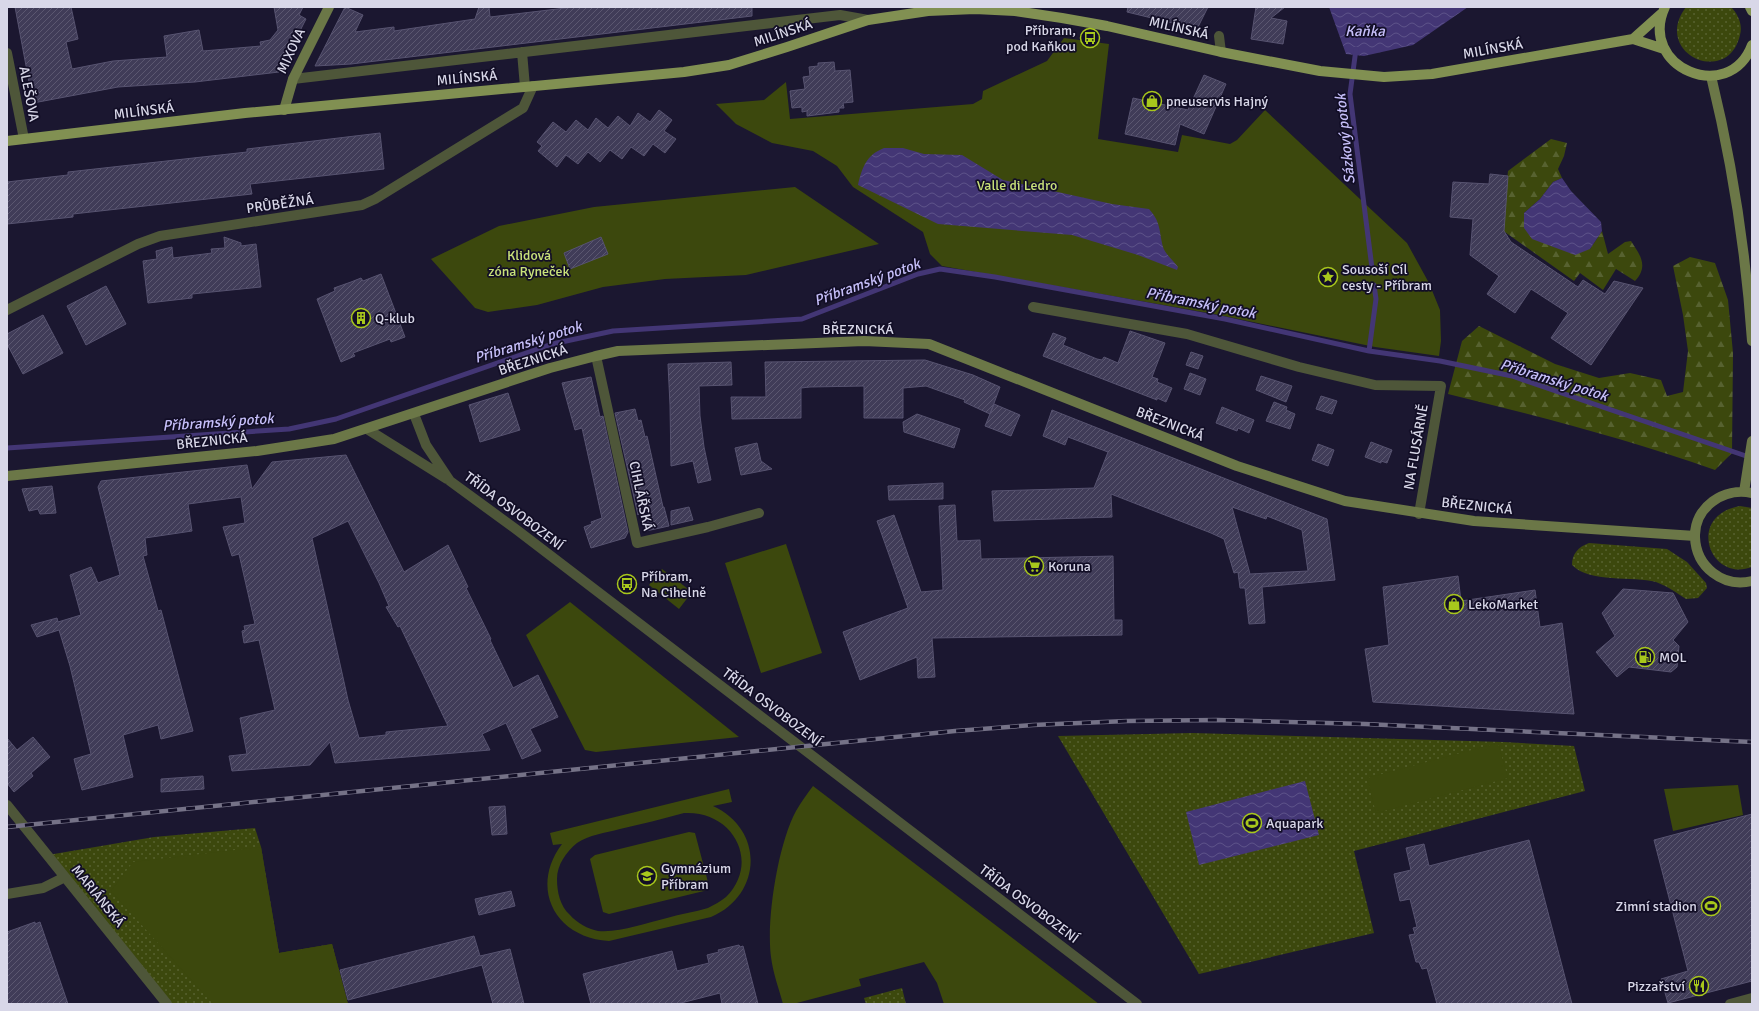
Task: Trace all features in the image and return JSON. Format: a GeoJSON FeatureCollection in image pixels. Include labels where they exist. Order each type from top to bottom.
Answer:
{"type":"FeatureCollection","features":[{"type":"Feature","properties":{"kind":"main road"},"geometry":{"type":"LineString","coordinates":[[1750,7],[1752,11]]}},
{"type":"Feature","properties":{"kind":"main road","name":"MILÍNSKÁ"},"geometry":{"type":"LineString","coordinates":[[7,141],[284,110],[684,72],[729,65],[868,20],[928,11],[975,9],[1015,11],[1107,26],[1221,52],[1320,71],[1361,76],[1384,77],[1432,74],[1632,39],[1664,49]]}},
{"type":"Feature","properties":{"kind":"main road","name":"MILÍNSKÁ"},"geometry":{"type":"LineString","coordinates":[[1632,39],[1663,10]]}},
{"type":"Feature","properties":{"kind":"main road","name":"MILÍNSKÁ"},"geometry":{"type":"LineString","coordinates":[[1663,10],[1659,26],[1660,38],[1664,49],[1672,61],[1684,70],[1697,75],[1712,76],[1727,72],[1740,64],[1749,52],[1752,45]]}},
{"type":"Feature","properties":{"kind":"street","name":"MIXOVA"},"geometry":{"type":"LineString","coordinates":[[284,110],[293,79],[329,7]]}},
{"type":"Feature","properties":{"kind":"street"},"geometry":{"type":"LineString","coordinates":[[293,79],[840,15],[868,20]]}},
{"type":"Feature","properties":{"kind":"street"},"geometry":{"type":"LineString","coordinates":[[1219,36],[1221,52]]}},
{"type":"Feature","properties":{"kind":"street"},"geometry":{"type":"LineString","coordinates":[[522,52],[529,86]]}},
{"type":"Feature","properties":{"kind":"street","name":"ALEŠOVA"},"geometry":{"type":"LineString","coordinates":[[7,53],[24,139]]}},
{"type":"Feature","properties":{"kind":"street"},"geometry":{"type":"LineString","coordinates":[[1712,76],[1730,169],[1750,308],[1752,341]]}},
{"type":"Feature","properties":{"kind":"street","name":"PRŮBĚŽNÁ"},"geometry":{"type":"LineString","coordinates":[[7,310],[138,244],[160,236],[362,206],[523,108],[529,86]]}},
{"type":"Feature","properties":{"kind":"street","name":"NA FLUSÁRNĚ"},"geometry":{"type":"LineString","coordinates":[[1032,307],[1187,334],[1299,367],[1375,385],[1441,386],[1419,514]]}},
{"type":"Feature","properties":{"kind":"street","name":"BŘEZNICKÁ"},"geometry":{"type":"LineString","coordinates":[[7,476],[257,451],[334,439],[414,414],[550,368],[618,352],[864,341],[929,344],[1237,466],[1339,499],[1419,514],[1474,521],[1695,536]]}},
{"type":"Feature","properties":{"kind":"street","name":"CIHLÁŘSKÁ"},"geometry":{"type":"LineString","coordinates":[[596,356],[637,543],[708,528],[759,513]]}},
{"type":"Feature","properties":{"kind":"street","name":"TŘÍDA OSVOBOZENÍ"},"geometry":{"type":"LineString","coordinates":[[414,414],[426,445],[450,481],[517,530],[1137,1004]]}},
{"type":"Feature","properties":{"kind":"street"},"geometry":{"type":"LineString","coordinates":[[368,429],[450,481]]}},
{"type":"Feature","properties":{"kind":"street"},"geometry":{"type":"LineString","coordinates":[[1752,441],[1748,468],[1748,492],[1732,492],[1720,496],[1710,503],[1702,512],[1697,524],[1695,536],[1696,549],[1701,561],[1710,571],[1720,578],[1735,583],[1752,581]]}},
{"type":"Feature","properties":{"kind":"street","name":"MARIÁNSKÁ"},"geometry":{"type":"LineString","coordinates":[[7,805],[168,1004]]}},
{"type":"Feature","properties":{"kind":"street"},"geometry":{"type":"LineString","coordinates":[[7,894],[43,888],[65,877]]}},
{"type":"Feature","properties":{"kind":"street"},"geometry":{"type":"LineString","coordinates":[[1730,1004],[1752,998]]}},
{"type":"Feature","properties":{"kind":"green space"},"geometry":{"type":"Polygon","coordinates":[[[1686,7],[1731,7],[1738,16],[1741,27],[1740,35],[1733,51],[1722,59],[1708,62],[1695,58],[1685,50],[1678,38],[1678,24],[1686,7]]]}},
{"type":"Feature","properties":{"kind":"green space","name":"Valle di Ledro"},"geometry":{"type":"Polygon","coordinates":[[[1064,38],[1109,44],[1098,139],[1178,152],[1182,135],[1230,144],[1237,140],[1265,110],[1407,243],[1429,283],[1440,310],[1441,341],[1439,356],[1375,347],[1214,314],[942,266],[930,254],[923,232],[853,187],[837,166],[813,151],[772,143],[736,124],[716,104],[764,100],[786,82],[790,119],[973,104],[982,99],[983,91],[1047,61],[1064,38]]]}},
{"type":"Feature","properties":{"kind":"green space"},"geometry":{"type":"Polygon","coordinates":[[[1551,139],[1567,143],[1564,156],[1558,169],[1562,178],[1553,182],[1540,199],[1524,213],[1590,249],[1602,231],[1608,254],[1625,242],[1631,241],[1642,261],[1642,270],[1635,281],[1616,269],[1603,290],[1580,273],[1574,281],[1502,230],[1508,171],[1551,139]]]}},
{"type":"Feature","properties":{"kind":"green space","name":"Klidová zóna Ryneček"},"geometry":{"type":"Polygon","coordinates":[[[795,187],[879,244],[746,275],[665,279],[603,287],[537,305],[488,312],[475,308],[431,259],[499,226],[594,207],[795,187]]]}},
{"type":"Feature","properties":{"kind":"green space"},"geometry":{"type":"Polygon","coordinates":[[[1690,257],[1715,263],[1728,300],[1733,353],[1732,453],[1715,470],[1649,448],[1448,394],[1462,341],[1479,326],[1555,364],[1599,378],[1630,373],[1661,380],[1667,396],[1683,392],[1688,351],[1683,315],[1673,266],[1690,257]]]}},
{"type":"Feature","properties":{"kind":"green space"},"geometry":{"type":"Polygon","coordinates":[[[1740,506],[1752,508],[1752,567],[1737,569],[1725,566],[1715,557],[1710,546],[1709,534],[1713,522],[1723,512],[1740,506]]]}},
{"type":"Feature","properties":{"kind":"green space"},"geometry":{"type":"Polygon","coordinates":[[[1589,543],[1667,549],[1687,562],[1706,583],[1707,588],[1698,598],[1686,599],[1656,582],[1600,577],[1580,571],[1572,565],[1573,557],[1576,551],[1589,543]]]}},
{"type":"Feature","properties":{"kind":"green space"},"geometry":{"type":"Polygon","coordinates":[[[786,544],[822,653],[761,673],[725,563],[786,544]]]}},
{"type":"Feature","properties":{"kind":"green space"},"geometry":{"type":"Polygon","coordinates":[[[662,569],[692,592],[679,609],[649,585],[662,569]]]}},
{"type":"Feature","properties":{"kind":"green space"},"geometry":{"type":"Polygon","coordinates":[[[570,602],[739,737],[596,752],[585,750],[526,635],[570,602]]]}},
{"type":"Feature","properties":{"kind":"green space"},"geometry":{"type":"Polygon","coordinates":[[[1192,733],[1504,742],[1574,746],[1585,791],[1354,851],[1374,933],[1199,974],[1058,736],[1192,733]]]}},
{"type":"Feature","properties":{"kind":"green space"},"geometry":{"type":"Polygon","coordinates":[[[1498,743],[1508,778],[1376,813],[1367,778],[1498,743]]]}},
{"type":"Feature","properties":{"kind":"green space"},"geometry":{"type":"Polygon","coordinates":[[[1738,785],[1743,815],[1673,831],[1664,789],[1738,785]]]}},
{"type":"Feature","properties":{"kind":"green space"},"geometry":{"type":"Polygon","coordinates":[[[813,786],[1099,1004],[944,1004],[937,983],[924,962],[859,979],[861,986],[793,1004],[783,1004],[771,957],[770,923],[772,903],[779,862],[790,825],[796,811],[813,786]]]}},
{"type":"Feature","properties":{"kind":"green space"},"geometry":{"type":"Polygon","coordinates":[[[729,789],[732,802],[713,806],[730,817],[742,830],[749,846],[751,862],[748,879],[740,894],[728,907],[711,917],[609,941],[590,938],[574,931],[562,921],[553,908],[548,893],[548,877],[552,861],[562,844],[553,845],[550,833],[729,789]],[[684,813],[597,834],[577,843],[569,850],[563,859],[557,874],[558,894],[561,903],[576,921],[583,925],[598,931],[615,931],[708,908],[722,900],[736,883],[741,869],[741,854],[736,841],[728,829],[716,820],[701,814],[684,813]]]}},
{"type":"Feature","properties":{"kind":"green space"},"geometry":{"type":"Polygon","coordinates":[[[255,828],[261,847],[279,953],[332,944],[348,1004],[168,1004],[48,855],[154,837],[255,828]]]}},
{"type":"Feature","properties":{"kind":"green space"},"geometry":{"type":"Polygon","coordinates":[[[689,832],[695,833],[709,886],[704,891],[609,914],[603,912],[590,859],[595,855],[689,832]]]}},
{"type":"Feature","properties":{"kind":"green space"},"geometry":{"type":"Polygon","coordinates":[[[261,847],[279,953],[332,944],[348,1004],[213,1004],[111,891],[133,862],[261,847]]]}},
{"type":"Feature","properties":{"kind":"green space"},"geometry":{"type":"Polygon","coordinates":[[[902,988],[906,1004],[866,1004],[864,998],[902,988]]]}},
{"type":"Feature","properties":{"kind":"water","name":"Kaňka"},"geometry":{"type":"Polygon","coordinates":[[[1329,7],[1468,7],[1413,45],[1364,56],[1346,54],[1329,7]]]}},
{"type":"Feature","properties":{"kind":"water"},"geometry":{"type":"Polygon","coordinates":[[[884,148],[903,148],[924,154],[962,155],[1003,180],[1112,204],[1149,209],[1158,223],[1164,250],[1178,267],[1177,270],[1138,255],[1072,235],[938,224],[858,185],[863,168],[869,158],[884,148]]]}},
{"type":"Feature","properties":{"kind":"water"},"geometry":{"type":"Polygon","coordinates":[[[1562,178],[1571,191],[1601,222],[1602,231],[1590,249],[1575,255],[1532,239],[1524,228],[1524,213],[1540,199],[1553,182],[1562,178]]]}},
{"type":"Feature","properties":{"kind":"water","name":"Aquapark"},"geometry":{"type":"Polygon","coordinates":[[[1305,781],[1319,835],[1199,865],[1186,812],[1305,781]]]}},
{"type":"Feature","properties":{"kind":"building"},"geometry":{"type":"Polygon","coordinates":[[[15,7],[71,7],[78,39],[66,42],[72,69],[113,61],[167,57],[164,36],[199,30],[203,51],[261,46],[260,42],[270,40],[278,30],[274,7],[303,7],[299,15],[306,19],[279,72],[195,82],[118,87],[33,103],[15,7]]]}},
{"type":"Feature","properties":{"kind":"building"},"geometry":{"type":"Polygon","coordinates":[[[345,7],[363,15],[355,32],[394,27],[394,31],[475,19],[479,7],[489,7],[490,17],[574,7],[752,7],[752,16],[351,64],[315,66],[345,7]]]}},
{"type":"Feature","properties":{"kind":"building"},"geometry":{"type":"Polygon","coordinates":[[[1128,7],[1208,7],[1197,29],[1127,12],[1128,7]]]}},
{"type":"Feature","properties":{"kind":"building"},"geometry":{"type":"Polygon","coordinates":[[[1256,7],[1285,7],[1271,18],[1287,21],[1283,44],[1251,39],[1256,7]]]}},
{"type":"Feature","properties":{"kind":"building"},"geometry":{"type":"Polygon","coordinates":[[[834,62],[835,71],[850,70],[853,102],[843,103],[844,108],[839,108],[839,112],[807,116],[807,111],[802,112],[802,107],[792,108],[790,91],[805,89],[803,77],[810,76],[809,67],[818,66],[818,63],[834,62]]]}},
{"type":"Feature","properties":{"kind":"building"},"geometry":{"type":"Polygon","coordinates":[[[1204,75],[1226,84],[1204,134],[1180,124],[1175,145],[1125,134],[1133,98],[1188,110],[1204,75]]]}},
{"type":"Feature","properties":{"kind":"building"},"geometry":{"type":"Polygon","coordinates":[[[659,110],[672,120],[664,131],[676,139],[665,153],[653,144],[644,156],[631,147],[622,159],[610,150],[600,162],[588,152],[578,164],[566,155],[557,167],[538,151],[542,146],[537,142],[553,122],[566,132],[576,120],[588,130],[596,118],[608,128],[618,116],[630,126],[638,113],[650,122],[659,110]]]}},
{"type":"Feature","properties":{"kind":"building"},"geometry":{"type":"Polygon","coordinates":[[[380,133],[384,169],[250,184],[252,194],[73,214],[73,217],[7,224],[7,182],[68,175],[68,172],[247,152],[247,149],[380,133]]]}},
{"type":"Feature","properties":{"kind":"building"},"geometry":{"type":"Polygon","coordinates":[[[1490,174],[1508,176],[1504,231],[1511,242],[1578,287],[1583,280],[1605,294],[1614,281],[1643,288],[1591,365],[1551,338],[1568,313],[1531,289],[1515,313],[1487,294],[1499,276],[1470,255],[1473,219],[1450,217],[1453,182],[1489,184],[1490,174]]]}},
{"type":"Feature","properties":{"kind":"building"},"geometry":{"type":"Polygon","coordinates":[[[224,237],[241,243],[241,246],[256,244],[261,287],[192,294],[192,298],[148,303],[143,261],[157,259],[156,251],[172,247],[173,258],[212,253],[211,249],[225,248],[224,237]]]}},
{"type":"Feature","properties":{"kind":"building"},"geometry":{"type":"Polygon","coordinates":[[[601,237],[608,254],[570,269],[564,253],[601,237]]]}},
{"type":"Feature","properties":{"kind":"building","name":"Q-klub"},"geometry":{"type":"Polygon","coordinates":[[[381,274],[405,337],[391,342],[390,339],[353,353],[355,356],[341,362],[317,299],[335,291],[334,288],[361,278],[363,281],[381,274]]]}},
{"type":"Feature","properties":{"kind":"building"},"geometry":{"type":"Polygon","coordinates":[[[106,286],[126,324],[86,345],[67,306],[106,286]]]}},
{"type":"Feature","properties":{"kind":"building"},"geometry":{"type":"Polygon","coordinates":[[[43,315],[63,353],[23,374],[7,344],[7,334],[43,315]]]}},
{"type":"Feature","properties":{"kind":"building"},"geometry":{"type":"Polygon","coordinates":[[[1130,331],[1165,343],[1152,377],[1158,379],[1157,382],[1172,388],[1166,402],[1157,398],[1157,400],[1043,356],[1053,333],[1066,338],[1063,345],[1097,359],[1102,360],[1104,357],[1118,363],[1130,331]]]}},
{"type":"Feature","properties":{"kind":"building"},"geometry":{"type":"Polygon","coordinates":[[[1191,352],[1203,356],[1198,369],[1186,365],[1191,352]]]}},
{"type":"Feature","properties":{"kind":"building"},"geometry":{"type":"Polygon","coordinates":[[[925,360],[973,375],[1000,387],[990,414],[964,402],[965,400],[926,386],[903,388],[903,418],[864,418],[864,386],[810,387],[801,388],[801,418],[732,419],[731,397],[766,397],[765,362],[925,360]]]}},
{"type":"Feature","properties":{"kind":"building"},"geometry":{"type":"Polygon","coordinates":[[[731,362],[732,385],[699,386],[700,416],[704,447],[711,480],[698,483],[693,461],[671,466],[668,364],[731,362]]]}},
{"type":"Feature","properties":{"kind":"building"},"geometry":{"type":"Polygon","coordinates":[[[1190,373],[1206,379],[1200,395],[1184,389],[1190,373]]]}},
{"type":"Feature","properties":{"kind":"building"},"geometry":{"type":"Polygon","coordinates":[[[1261,376],[1292,386],[1286,402],[1256,390],[1261,376]]]}},
{"type":"Feature","properties":{"kind":"building"},"geometry":{"type":"Polygon","coordinates":[[[591,377],[600,417],[603,416],[628,532],[625,538],[591,548],[584,527],[592,524],[591,522],[602,518],[582,428],[575,430],[562,383],[591,377]]]}},
{"type":"Feature","properties":{"kind":"building"},"geometry":{"type":"Polygon","coordinates":[[[508,393],[520,430],[480,442],[469,405],[508,393]]]}},
{"type":"Feature","properties":{"kind":"building"},"geometry":{"type":"Polygon","coordinates":[[[1321,396],[1337,401],[1332,414],[1316,409],[1321,396]]]}},
{"type":"Feature","properties":{"kind":"building"},"geometry":{"type":"Polygon","coordinates":[[[1274,402],[1287,407],[1286,410],[1295,414],[1290,429],[1266,421],[1274,402]]]}},
{"type":"Feature","properties":{"kind":"building"},"geometry":{"type":"Polygon","coordinates":[[[994,404],[1020,415],[1011,436],[985,426],[994,404]]]}},
{"type":"Feature","properties":{"kind":"building"},"geometry":{"type":"Polygon","coordinates":[[[1222,407],[1254,420],[1249,433],[1238,428],[1237,431],[1216,423],[1222,407]]]}},
{"type":"Feature","properties":{"kind":"building"},"geometry":{"type":"Polygon","coordinates":[[[635,409],[638,421],[641,420],[645,437],[647,436],[663,507],[669,526],[646,531],[641,509],[638,515],[615,413],[635,409]]]}},
{"type":"Feature","properties":{"kind":"building"},"geometry":{"type":"Polygon","coordinates":[[[1052,410],[1327,519],[1335,580],[1262,587],[1265,623],[1249,624],[1245,588],[1240,588],[1238,572],[1234,573],[1224,539],[1211,533],[1111,494],[1112,517],[994,521],[992,491],[1094,488],[1108,452],[1068,437],[1065,445],[1043,436],[1052,410]],[[1232,507],[1250,574],[1308,571],[1302,530],[1267,516],[1266,519],[1232,507]]]}},
{"type":"Feature","properties":{"kind":"building"},"geometry":{"type":"Polygon","coordinates":[[[917,414],[960,429],[954,448],[904,432],[903,422],[917,414]]]}},
{"type":"Feature","properties":{"kind":"building"},"geometry":{"type":"Polygon","coordinates":[[[1371,442],[1392,450],[1387,463],[1381,461],[1381,463],[1365,457],[1371,442]]]}},
{"type":"Feature","properties":{"kind":"building"},"geometry":{"type":"Polygon","coordinates":[[[757,443],[761,461],[772,469],[741,475],[735,448],[757,443]]]}},
{"type":"Feature","properties":{"kind":"building"},"geometry":{"type":"Polygon","coordinates":[[[1318,444],[1334,450],[1328,466],[1312,460],[1318,444]]]}},
{"type":"Feature","properties":{"kind":"building"},"geometry":{"type":"Polygon","coordinates":[[[346,455],[404,572],[448,545],[468,587],[466,588],[513,688],[538,675],[558,717],[530,729],[541,751],[522,759],[506,723],[482,734],[490,750],[335,763],[330,742],[310,765],[232,771],[229,756],[247,754],[240,718],[275,710],[259,640],[244,643],[242,631],[245,630],[244,626],[255,624],[239,554],[232,556],[223,527],[245,523],[241,497],[188,504],[192,531],[145,538],[147,555],[143,556],[158,611],[161,610],[193,731],[161,739],[158,725],[123,735],[133,777],[82,790],[74,759],[91,754],[70,666],[59,630],[37,637],[31,625],[57,618],[58,622],[81,615],[70,575],[91,567],[98,583],[120,575],[98,487],[101,481],[247,465],[252,489],[272,462],[346,455]],[[348,521],[312,538],[348,700],[359,738],[386,735],[386,732],[448,726],[400,626],[398,627],[386,607],[389,606],[348,521]]]}},
{"type":"Feature","properties":{"kind":"building"},"geometry":{"type":"Polygon","coordinates":[[[943,483],[943,499],[889,500],[888,486],[943,483]]]}},
{"type":"Feature","properties":{"kind":"building"},"geometry":{"type":"Polygon","coordinates":[[[52,486],[56,513],[40,514],[38,509],[29,511],[22,489],[52,486]]]}},
{"type":"Feature","properties":{"kind":"building"},"geometry":{"type":"Polygon","coordinates":[[[955,505],[957,541],[980,540],[981,559],[1113,556],[1114,620],[1122,620],[1122,635],[932,638],[935,677],[918,678],[917,657],[860,680],[843,632],[908,608],[877,521],[894,515],[921,592],[943,590],[939,506],[955,505]]]}},
{"type":"Feature","properties":{"kind":"building"},"geometry":{"type":"Polygon","coordinates":[[[689,507],[693,520],[671,525],[671,511],[689,507]]]}},
{"type":"Feature","properties":{"kind":"building"},"geometry":{"type":"Polygon","coordinates":[[[1458,576],[1461,601],[1535,590],[1540,627],[1562,623],[1574,714],[1373,702],[1365,649],[1389,645],[1383,587],[1458,576]]]}},
{"type":"Feature","properties":{"kind":"building"},"geometry":{"type":"Polygon","coordinates":[[[1623,589],[1673,593],[1688,622],[1673,640],[1679,646],[1677,667],[1671,672],[1629,667],[1617,677],[1596,652],[1615,636],[1602,613],[1623,589]]]}},
{"type":"Feature","properties":{"kind":"building"},"geometry":{"type":"Polygon","coordinates":[[[33,737],[50,757],[31,773],[33,776],[14,792],[7,783],[7,738],[17,750],[33,737]]]}},
{"type":"Feature","properties":{"kind":"building"},"geometry":{"type":"Polygon","coordinates":[[[203,776],[204,789],[161,792],[161,779],[203,776]]]}},
{"type":"Feature","properties":{"kind":"building"},"geometry":{"type":"Polygon","coordinates":[[[505,806],[507,834],[492,835],[489,807],[505,806]]]}},
{"type":"Feature","properties":{"kind":"building","name":"Zimní stadion"},"geometry":{"type":"Polygon","coordinates":[[[1752,814],[1752,981],[1668,1003],[1661,979],[1688,971],[1654,840],[1752,814]]]}},
{"type":"Feature","properties":{"kind":"building"},"geometry":{"type":"Polygon","coordinates":[[[1529,840],[1572,1004],[1437,1004],[1427,968],[1422,969],[1419,962],[1416,962],[1409,935],[1415,934],[1413,928],[1417,927],[1410,899],[1400,901],[1394,874],[1411,870],[1406,848],[1424,844],[1429,866],[1529,840]]]}},
{"type":"Feature","properties":{"kind":"building"},"geometry":{"type":"Polygon","coordinates":[[[511,891],[515,906],[479,915],[475,899],[511,891]]]}},
{"type":"Feature","properties":{"kind":"building"},"geometry":{"type":"Polygon","coordinates":[[[35,922],[35,924],[40,922],[68,1004],[7,1004],[7,932],[35,922]]]}},
{"type":"Feature","properties":{"kind":"building"},"geometry":{"type":"Polygon","coordinates":[[[474,936],[480,956],[510,949],[524,1004],[493,1004],[482,965],[348,1000],[340,970],[474,936]]]}},
{"type":"Feature","properties":{"kind":"building"},"geometry":{"type":"Polygon","coordinates":[[[739,945],[740,947],[743,946],[758,1004],[722,1004],[720,993],[677,1004],[591,1004],[583,974],[672,951],[677,971],[709,963],[707,955],[719,952],[718,950],[739,945]]]}},
{"type":"Feature","properties":{"kind":"waterway","name":"Sázkový potok"},"geometry":{"type":"LineString","coordinates":[[1356,49],[1350,94],[1372,268]]}},
{"type":"Feature","properties":{"kind":"waterway","name":"Příbramský potok"},"geometry":{"type":"LineString","coordinates":[[7,448],[289,429],[336,419],[552,344],[613,331],[802,319],[918,274],[940,269],[995,277],[1225,319],[1369,351],[1440,361],[1512,376],[1749,457]]}},
{"type":"Feature","properties":{"kind":"waterway","name":"Sázkový potok"},"geometry":{"type":"LineString","coordinates":[[1369,351],[1376,299],[1374,285]]}},
{"type":"Feature","properties":{"kind":"railway"},"geometry":{"type":"LineString","coordinates":[[7,827],[955,731],[1033,725],[1127,721],[1217,720],[1365,724],[1752,742]]}},
{"type":"Feature","properties":{"kind":"place","name":"Příbram, pod Kaňkou"},"geometry":{"type":"Point","coordinates":[1090,38]}},
{"type":"Feature","properties":{"kind":"place","name":"pneuservis Hajný"},"geometry":{"type":"Point","coordinates":[1152,101]}},
{"type":"Feature","properties":{"kind":"place","name":"Sousoší Cíl cesty - Příbram"},"geometry":{"type":"Point","coordinates":[1328,277]}},
{"type":"Feature","properties":{"kind":"place","name":"Q-klub"},"geometry":{"type":"Point","coordinates":[361,318]}},
{"type":"Feature","properties":{"kind":"place","name":"Koruna"},"geometry":{"type":"Point","coordinates":[1034,566]}},
{"type":"Feature","properties":{"kind":"place","name":"Příbram, Na Cihelně"},"geometry":{"type":"Point","coordinates":[627,584]}},
{"type":"Feature","properties":{"kind":"place","name":"LekoMarket"},"geometry":{"type":"Point","coordinates":[1454,604]}},
{"type":"Feature","properties":{"kind":"place","name":"MOL"},"geometry":{"type":"Point","coordinates":[1645,657]}},
{"type":"Feature","properties":{"kind":"place","name":"Aquapark"},"geometry":{"type":"Point","coordinates":[1252,823]}},
{"type":"Feature","properties":{"kind":"place","name":"Gymnázium Příbram"},"geometry":{"type":"Point","coordinates":[647,876]}},
{"type":"Feature","properties":{"kind":"place","name":"Zimní stadion"},"geometry":{"type":"Point","coordinates":[1711,906]}},
{"type":"Feature","properties":{"kind":"place","name":"Pizzařství"},"geometry":{"type":"Point","coordinates":[1699,986]}}]}
